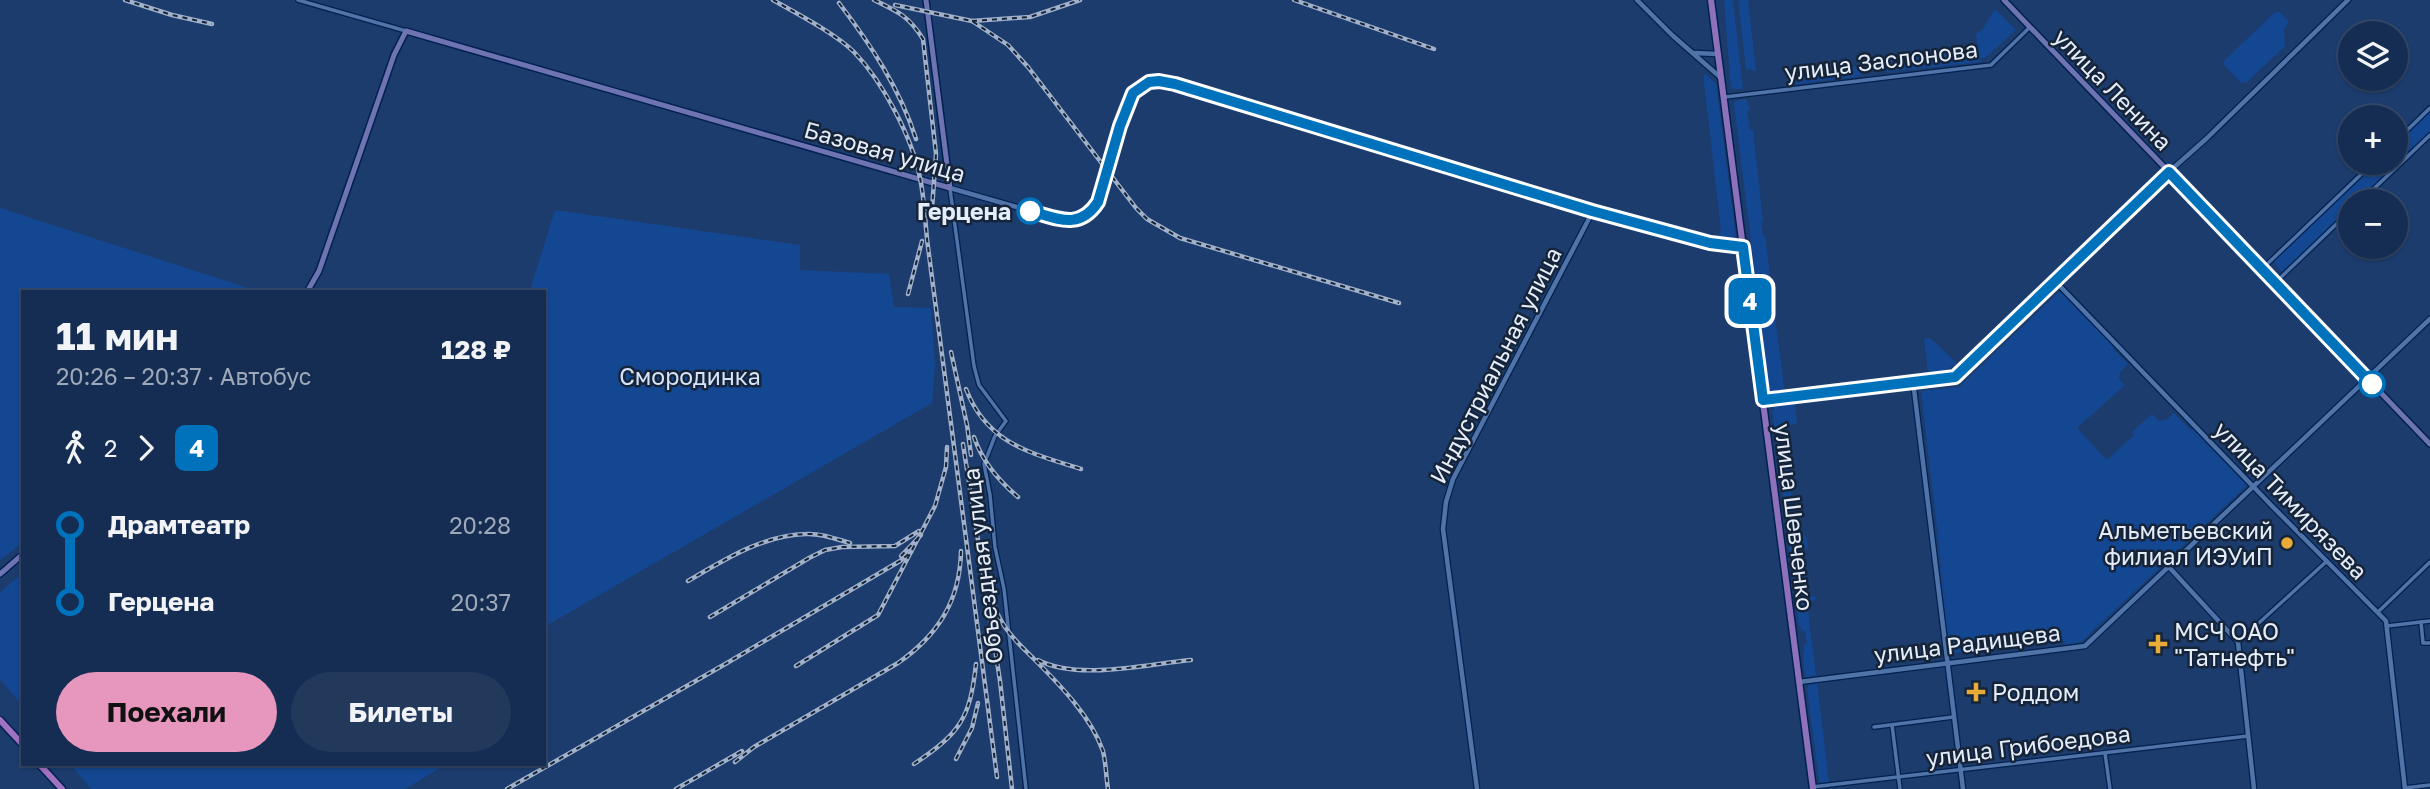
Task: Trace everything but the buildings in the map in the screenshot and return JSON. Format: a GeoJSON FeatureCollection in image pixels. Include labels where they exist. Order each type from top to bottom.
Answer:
{"type":"FeatureCollection","features":[{"type":"Feature","properties":{"kind":"highway"},"geometry":{"type":"LineString","coordinates":[[0,720],[21,743]]}},
{"type":"Feature","properties":{"kind":"highway"},"geometry":{"type":"LineString","coordinates":[[41,766],[62,789]]}},
{"type":"Feature","properties":{"kind":"main road"},"geometry":{"type":"LineString","coordinates":[[926,0],[950,188]]}},
{"type":"Feature","properties":{"kind":"main road","name":"улица Шевченко"},"geometry":{"type":"LineString","coordinates":[[1711,0],[1812,788]]}},
{"type":"Feature","properties":{"kind":"main road","name":"улица Ленина"},"geometry":{"type":"LineString","coordinates":[[2004,0],[2430,444]]}},
{"type":"Feature","properties":{"kind":"main road","name":"Базовая улица"},"geometry":{"type":"LineString","coordinates":[[406,31],[950,188]]}},
{"type":"Feature","properties":{"kind":"main road"},"geometry":{"type":"LineString","coordinates":[[308,290],[319,271],[394,54],[406,31]]}},
{"type":"Feature","properties":{"kind":"main road"},"geometry":{"type":"LineString","coordinates":[[0,573],[21,556]]}},
{"type":"Feature","properties":{"kind":"street","name":"Базовая улица"},"geometry":{"type":"LineString","coordinates":[[298,0],[406,31]]}},
{"type":"Feature","properties":{"kind":"street"},"geometry":{"type":"LineString","coordinates":[[1637,0],[1720,77]]}},
{"type":"Feature","properties":{"kind":"street"},"geometry":{"type":"LineString","coordinates":[[1763,400],[1955,377],[2213,133],[2348,0]]}},
{"type":"Feature","properties":{"kind":"street","name":"улица Заслонова"},"geometry":{"type":"LineString","coordinates":[[1723,97],[1991,65],[2030,27]]}},
{"type":"Feature","properties":{"kind":"street"},"geometry":{"type":"LineString","coordinates":[[1691,52],[1700,55],[1717,54]]}},
{"type":"Feature","properties":{"kind":"street","name":"Базовая улица"},"geometry":{"type":"LineString","coordinates":[[950,188],[1062,220],[1087,216],[1098,202],[1120,126],[1133,93],[1149,82],[1159,81],[1183,86],[1592,211],[1710,243],[1743,247]]}},
{"type":"Feature","properties":{"kind":"street"},"geometry":{"type":"LineString","coordinates":[[2408,129],[2430,108]]}},
{"type":"Feature","properties":{"kind":"street"},"geometry":{"type":"LineString","coordinates":[[2374,189],[2430,135]]}},
{"type":"Feature","properties":{"kind":"street"},"geometry":{"type":"LineString","coordinates":[[2262,269],[2360,175]]}},
{"type":"Feature","properties":{"kind":"street","name":"Объездная улица"},"geometry":{"type":"LineString","coordinates":[[950,188],[974,366],[979,386],[1006,422],[995,436],[984,464],[995,547],[1004,589],[1026,789]]}},
{"type":"Feature","properties":{"kind":"street","name":"Индустриальная улица"},"geometry":{"type":"LineString","coordinates":[[1477,789],[1443,529],[1446,502],[1453,479],[1592,211]]}},
{"type":"Feature","properties":{"kind":"street"},"geometry":{"type":"LineString","coordinates":[[2275,283],[2338,223]]}},
{"type":"Feature","properties":{"kind":"street","name":"улица Тимирязева"},"geometry":{"type":"LineString","coordinates":[[2055,281],[2386,621],[2405,789]]}},
{"type":"Feature","properties":{"kind":"street","name":"улица Радищева"},"geometry":{"type":"LineString","coordinates":[[1799,682],[2085,646],[2430,319]]}},
{"type":"Feature","properties":{"kind":"street"},"geometry":{"type":"LineString","coordinates":[[1913,381],[1963,789]]}},
{"type":"Feature","properties":{"kind":"street"},"geometry":{"type":"LineString","coordinates":[[2238,642],[2327,561]]}},
{"type":"Feature","properties":{"kind":"street"},"geometry":{"type":"LineString","coordinates":[[2378,612],[2430,562]]}},
{"type":"Feature","properties":{"kind":"street"},"geometry":{"type":"LineString","coordinates":[[2168,566],[2238,642],[2254,789]]}},
{"type":"Feature","properties":{"kind":"street"},"geometry":{"type":"LineString","coordinates":[[2387,626],[2430,621]]}},
{"type":"Feature","properties":{"kind":"street"},"geometry":{"type":"LineString","coordinates":[[2421,622],[2423,643],[2430,643]]}},
{"type":"Feature","properties":{"kind":"street"},"geometry":{"type":"LineString","coordinates":[[1874,727],[1953,717]]}},
{"type":"Feature","properties":{"kind":"street"},"geometry":{"type":"LineString","coordinates":[[1892,724],[1900,789]]}},
{"type":"Feature","properties":{"kind":"street","name":"улица Грибоедова"},"geometry":{"type":"LineString","coordinates":[[1812,788],[2248,736]]}},
{"type":"Feature","properties":{"kind":"street"},"geometry":{"type":"LineString","coordinates":[[2105,753],[2109,789]]}},
{"type":"Feature","properties":{"kind":"street"},"geometry":{"type":"LineString","coordinates":[[2405,789],[2430,785]]}},
{"type":"Feature","properties":{"kind":"green space"},"geometry":{"type":"Polygon","coordinates":[[[1724,0],[1733,0],[1743,89],[1731,89],[1724,0]]]}},
{"type":"Feature","properties":{"kind":"green space"},"geometry":{"type":"Polygon","coordinates":[[[1738,0],[1748,0],[1756,71],[1746,69],[1738,0]]]}},
{"type":"Feature","properties":{"kind":"green space"},"geometry":{"type":"Polygon","coordinates":[[[1995,9],[2016,30],[1985,58],[1980,59],[1980,62],[1886,72],[1883,61],[1978,50],[1976,34],[1982,30],[1995,9]]]}},
{"type":"Feature","properties":{"kind":"green space"},"geometry":{"type":"Polygon","coordinates":[[[2275,12],[2280,12],[2289,22],[2284,30],[2285,46],[2247,82],[2241,83],[2224,65],[2224,61],[2275,12]]]}},
{"type":"Feature","properties":{"kind":"green space"},"geometry":{"type":"Polygon","coordinates":[[[1860,66],[1861,76],[1788,85],[1787,79],[1811,76],[1813,71],[1860,66]]]}},
{"type":"Feature","properties":{"kind":"green space"},"geometry":{"type":"Polygon","coordinates":[[[1706,74],[1716,84],[1736,238],[1732,242],[1715,240],[1721,231],[1704,82],[1706,74]]]}},
{"type":"Feature","properties":{"kind":"green space"},"geometry":{"type":"Polygon","coordinates":[[[1746,99],[1750,109],[1747,111],[1750,130],[1753,130],[1763,221],[1761,223],[1765,236],[1785,394],[1773,396],[1769,387],[1734,104],[1735,101],[1746,99]]]}},
{"type":"Feature","properties":{"kind":"green space"},"geometry":{"type":"Polygon","coordinates":[[[2430,111],[2430,132],[2408,153],[2408,132],[2430,111]]]}},
{"type":"Feature","properties":{"kind":"green space"},"geometry":{"type":"Polygon","coordinates":[[[2363,175],[2385,175],[2371,189],[2348,189],[2363,175]]]}},
{"type":"Feature","properties":{"kind":"green space"},"geometry":{"type":"Polygon","coordinates":[[[2338,198],[2338,219],[2282,272],[2272,260],[2338,198]]]}},
{"type":"Feature","properties":{"kind":"green space"},"geometry":{"type":"Polygon","coordinates":[[[0,208],[255,290],[21,290],[21,544],[0,560],[0,208]]]}},
{"type":"Feature","properties":{"kind":"green space","name":"Смородинка"},"geometry":{"type":"Polygon","coordinates":[[[555,210],[800,245],[800,270],[889,274],[894,307],[931,308],[935,366],[932,403],[546,626],[546,290],[530,290],[555,210]]]}},
{"type":"Feature","properties":{"kind":"green space"},"geometry":{"type":"Polygon","coordinates":[[[2063,291],[2128,364],[2120,372],[2119,379],[2125,385],[2077,428],[2107,460],[2152,414],[2159,421],[2166,420],[2174,413],[2236,478],[2190,429],[2192,428],[2247,485],[2081,642],[2066,645],[2062,639],[1949,654],[1935,523],[1949,630],[1921,391],[1959,387],[2063,291]]]}},
{"type":"Feature","properties":{"kind":"green space"},"geometry":{"type":"Polygon","coordinates":[[[1930,338],[1957,363],[1946,370],[1928,372],[1924,339],[1930,338]]]}},
{"type":"Feature","properties":{"kind":"green space"},"geometry":{"type":"Polygon","coordinates":[[[1795,404],[1797,424],[1781,426],[1785,459],[1779,460],[1772,410],[1774,407],[1795,404]]]}},
{"type":"Feature","properties":{"kind":"green space"},"geometry":{"type":"Polygon","coordinates":[[[1789,467],[1795,532],[1806,536],[1808,548],[1800,550],[1806,597],[1815,596],[1815,600],[1807,602],[1816,676],[1806,677],[1803,653],[1804,645],[1807,644],[1805,631],[1802,631],[1798,622],[1780,469],[1789,467]]]}},
{"type":"Feature","properties":{"kind":"green space"},"geometry":{"type":"Polygon","coordinates":[[[21,575],[21,704],[0,679],[0,592],[21,575]]]}},
{"type":"Feature","properties":{"kind":"green space"},"geometry":{"type":"Polygon","coordinates":[[[1817,682],[1829,783],[1821,784],[1807,688],[1817,682]]]}},
{"type":"Feature","properties":{"kind":"green space"},"geometry":{"type":"Polygon","coordinates":[[[72,766],[443,766],[405,789],[91,789],[72,766]]]}},
{"type":"Feature","properties":{"kind":"railway"},"geometry":{"type":"LineString","coordinates":[[125,0],[212,24]]}},
{"type":"Feature","properties":{"kind":"railway"},"geometry":{"type":"LineString","coordinates":[[773,0],[827,31],[865,64],[895,111],[916,162],[923,195],[997,777]]}},
{"type":"Feature","properties":{"kind":"railway"},"geometry":{"type":"LineString","coordinates":[[874,0],[902,15],[923,39],[936,154],[932,209]]}},
{"type":"Feature","properties":{"kind":"railway"},"geometry":{"type":"LineString","coordinates":[[972,21],[1030,17],[1080,0]]}},
{"type":"Feature","properties":{"kind":"railway"},"geometry":{"type":"LineString","coordinates":[[1294,0],[1434,49]]}},
{"type":"Feature","properties":{"kind":"railway"},"geometry":{"type":"LineString","coordinates":[[839,3],[884,68],[916,139]]}},
{"type":"Feature","properties":{"kind":"railway"},"geometry":{"type":"LineString","coordinates":[[895,5],[972,21],[1008,45],[1147,219],[1180,238],[1399,303]]}},
{"type":"Feature","properties":{"kind":"railway"},"geometry":{"type":"LineString","coordinates":[[908,294],[922,241]]}},
{"type":"Feature","properties":{"kind":"railway"},"geometry":{"type":"LineString","coordinates":[[951,352],[971,455]]}},
{"type":"Feature","properties":{"kind":"railway"},"geometry":{"type":"LineString","coordinates":[[966,389],[975,408],[998,434],[1028,451],[1081,469]]}},
{"type":"Feature","properties":{"kind":"railway"},"geometry":{"type":"LineString","coordinates":[[974,437],[992,470],[1018,497]]}},
{"type":"Feature","properties":{"kind":"railway"},"geometry":{"type":"LineString","coordinates":[[963,444],[1000,681],[1012,789]]}},
{"type":"Feature","properties":{"kind":"railway"},"geometry":{"type":"LineString","coordinates":[[796,666],[878,615],[935,506],[946,467],[947,447]]}},
{"type":"Feature","properties":{"kind":"railway"},"geometry":{"type":"LineString","coordinates":[[710,617],[825,550],[895,546],[919,531]]}},
{"type":"Feature","properties":{"kind":"railway"},"geometry":{"type":"LineString","coordinates":[[688,581],[744,550],[790,535],[812,534],[850,543]]}},
{"type":"Feature","properties":{"kind":"railway"},"geometry":{"type":"LineString","coordinates":[[901,556],[921,535]]}},
{"type":"Feature","properties":{"kind":"railway"},"geometry":{"type":"LineString","coordinates":[[735,762],[754,747],[898,663],[925,641],[951,601],[960,569],[961,551]]}},
{"type":"Feature","properties":{"kind":"railway"},"geometry":{"type":"LineString","coordinates":[[507,789],[727,663],[911,552]]}},
{"type":"Feature","properties":{"kind":"railway"},"geometry":{"type":"LineString","coordinates":[[994,605],[1011,635],[1065,691],[1091,726],[1103,751],[1108,789]]}},
{"type":"Feature","properties":{"kind":"railway"},"geometry":{"type":"LineString","coordinates":[[1038,660],[1054,666],[1092,670],[1191,660]]}},
{"type":"Feature","properties":{"kind":"railway"},"geometry":{"type":"LineString","coordinates":[[914,764],[942,743],[960,723],[970,698],[976,664]]}},
{"type":"Feature","properties":{"kind":"railway"},"geometry":{"type":"LineString","coordinates":[[956,759],[972,728],[978,703]]}},
{"type":"Feature","properties":{"kind":"railway"},"geometry":{"type":"LineString","coordinates":[[676,789],[742,751]]}},
{"type":"Feature","properties":{"kind":"bus line","name":"4"},"geometry":{"type":"LineString","coordinates":[[1030,211],[1062,220],[1087,216],[1098,202],[1120,126],[1133,93],[1149,82],[1175,84],[1592,211],[1710,243],[1743,247],[1763,400],[1955,377],[2169,172],[2372,384]]}},
{"type":"Feature","properties":{"kind":"place","name":"Герцена"},"geometry":{"type":"Point","coordinates":[1030,211]}},
{"type":"Feature","properties":{"kind":"place","name":"Альметьевский филиал ИЭУиП"},"geometry":{"type":"Point","coordinates":[2287,543]}},
{"type":"Feature","properties":{"kind":"place","name":"МСЧ ОАО \"Татнефть\""},"geometry":{"type":"Point","coordinates":[2158,644]}},
{"type":"Feature","properties":{"kind":"place","name":"Роддом"},"geometry":{"type":"Point","coordinates":[1976,692]}}]}
